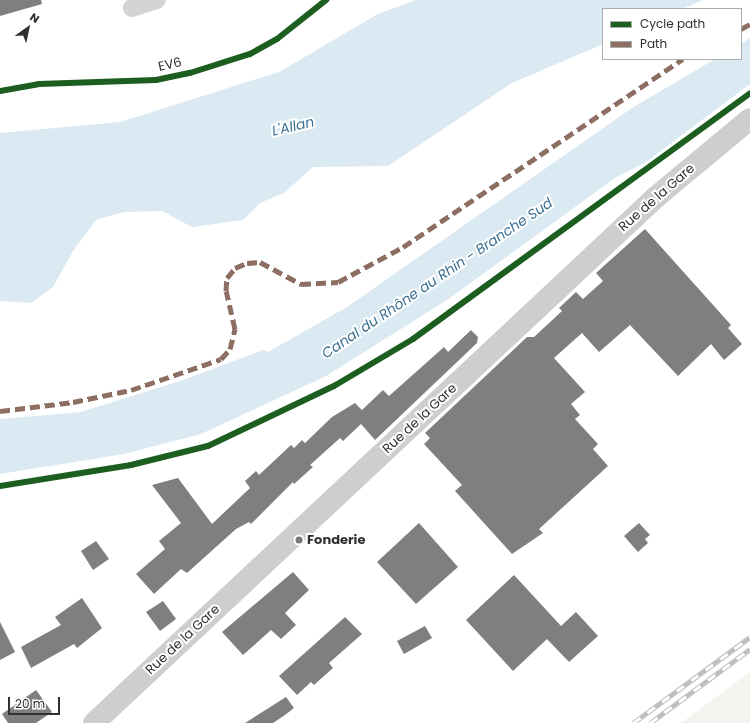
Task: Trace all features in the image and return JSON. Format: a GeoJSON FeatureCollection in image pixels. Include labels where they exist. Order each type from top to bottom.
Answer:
{"type":"FeatureCollection","features":[{"type":"Feature","properties":{"kind":"main road","name":"Rue de la Gare"},"geometry":{"type":"LineString","coordinates":[[94,723],[656,197],[750,119]]}},
{"type":"Feature","properties":{"kind":"street"},"geometry":{"type":"LineString","coordinates":[[132,8],[157,0]]}},
{"type":"Feature","properties":{"kind":"shaded area"},"geometry":{"type":"Polygon","coordinates":[[[750,672],[750,723],[681,723],[750,672]]]}},
{"type":"Feature","properties":{"kind":"water","name":"L'Allan"},"geometry":{"type":"Polygon","coordinates":[[[416,0],[703,0],[684,8],[602,8],[602,44],[512,83],[388,166],[313,167],[284,193],[260,203],[243,220],[192,227],[162,211],[124,212],[96,220],[73,251],[53,287],[31,303],[0,301],[0,133],[120,122],[279,72],[378,14],[416,0]]]}},
{"type":"Feature","properties":{"kind":"water","name":"Canal du Rhône au Rhin - Branche Sud"},"geometry":{"type":"Polygon","coordinates":[[[750,38],[750,84],[646,162],[615,178],[447,300],[326,376],[201,434],[124,454],[0,474],[0,419],[81,412],[183,380],[263,350],[268,352],[347,307],[632,108],[713,60],[742,60],[742,43],[750,38]]]}},
{"type":"Feature","properties":{"kind":"building"},"geometry":{"type":"Polygon","coordinates":[[[0,0],[41,0],[42,4],[0,16],[0,0]]]}},
{"type":"Feature","properties":{"kind":"building"},"geometry":{"type":"Polygon","coordinates":[[[645,229],[731,325],[728,328],[742,344],[724,360],[711,344],[678,376],[630,325],[599,352],[582,333],[554,358],[585,392],[571,404],[580,415],[575,419],[598,444],[593,449],[608,466],[539,529],[543,533],[512,554],[455,491],[462,485],[424,444],[430,438],[425,433],[527,337],[534,337],[562,311],[559,308],[576,292],[583,299],[603,281],[596,273],[645,229]]]}},
{"type":"Feature","properties":{"kind":"building"},"geometry":{"type":"Polygon","coordinates":[[[471,330],[478,337],[477,343],[375,440],[361,424],[343,441],[340,438],[310,465],[313,467],[294,484],[293,482],[251,524],[249,522],[236,529],[187,573],[181,569],[154,594],[136,574],[165,549],[159,541],[181,523],[152,485],[178,478],[212,524],[250,488],[245,481],[256,471],[259,475],[291,445],[294,448],[302,440],[305,443],[332,417],[355,403],[362,410],[383,390],[389,396],[444,347],[448,352],[471,330]]]}},
{"type":"Feature","properties":{"kind":"building"},"geometry":{"type":"Polygon","coordinates":[[[419,523],[458,567],[416,604],[377,562],[419,523]]]}},
{"type":"Feature","properties":{"kind":"building"},"geometry":{"type":"Polygon","coordinates":[[[639,523],[650,535],[645,539],[648,543],[638,552],[624,536],[639,523]]]}},
{"type":"Feature","properties":{"kind":"building"},"geometry":{"type":"Polygon","coordinates":[[[96,541],[109,559],[93,570],[81,551],[96,541]]]}},
{"type":"Feature","properties":{"kind":"building"},"geometry":{"type":"Polygon","coordinates":[[[293,572],[309,590],[285,613],[296,625],[281,639],[271,630],[243,655],[222,632],[293,572]]]}},
{"type":"Feature","properties":{"kind":"building"},"geometry":{"type":"Polygon","coordinates":[[[514,575],[561,626],[576,612],[598,636],[569,662],[547,639],[513,671],[466,620],[514,575]]]}},
{"type":"Feature","properties":{"kind":"building"},"geometry":{"type":"Polygon","coordinates":[[[82,598],[102,628],[77,648],[74,644],[31,668],[21,647],[61,625],[55,617],[82,598]]]}},
{"type":"Feature","properties":{"kind":"building"},"geometry":{"type":"Polygon","coordinates":[[[163,601],[176,619],[160,631],[146,612],[163,601]]]}},
{"type":"Feature","properties":{"kind":"building"},"geometry":{"type":"Polygon","coordinates":[[[345,617],[362,634],[329,663],[333,668],[314,685],[311,682],[297,695],[279,676],[345,617]]]}},
{"type":"Feature","properties":{"kind":"building"},"geometry":{"type":"Polygon","coordinates":[[[0,622],[15,652],[0,660],[0,622]]]}},
{"type":"Feature","properties":{"kind":"building"},"geometry":{"type":"Polygon","coordinates":[[[425,626],[432,638],[404,654],[397,641],[425,626]]]}},
{"type":"Feature","properties":{"kind":"building"},"geometry":{"type":"Polygon","coordinates":[[[36,690],[52,712],[36,723],[8,723],[2,714],[36,690]]]}},
{"type":"Feature","properties":{"kind":"building"},"geometry":{"type":"Polygon","coordinates":[[[286,697],[294,708],[273,723],[245,723],[286,697]]]}},
{"type":"Feature","properties":{"kind":"railway"},"geometry":{"type":"LineString","coordinates":[[633,723],[750,637]]}},
{"type":"Feature","properties":{"kind":"railway"},"geometry":{"type":"LineString","coordinates":[[650,723],[750,649]]}},
{"type":"Feature","properties":{"kind":"marked path"},"geometry":{"type":"LineString","coordinates":[[742,28],[750,24]]}},
{"type":"Feature","properties":{"kind":"marked path"},"geometry":{"type":"LineString","coordinates":[[0,411],[73,402],[131,390],[221,359],[230,349],[235,329],[226,291],[227,278],[235,268],[247,263],[260,262],[301,284],[338,282],[403,247],[682,60]]}},
{"type":"Feature","properties":{"kind":"cycle path","name":"EV6"},"geometry":{"type":"LineString","coordinates":[[0,91],[39,84],[156,80],[190,73],[250,54],[277,39],[326,0]]}},
{"type":"Feature","properties":{"kind":"cycle path"},"geometry":{"type":"LineString","coordinates":[[0,486],[131,465],[208,446],[334,386],[413,339],[750,93]]}},
{"type":"Feature","properties":{"kind":"place","name":"Fonderie"},"geometry":{"type":"Point","coordinates":[299,540]}}]}
